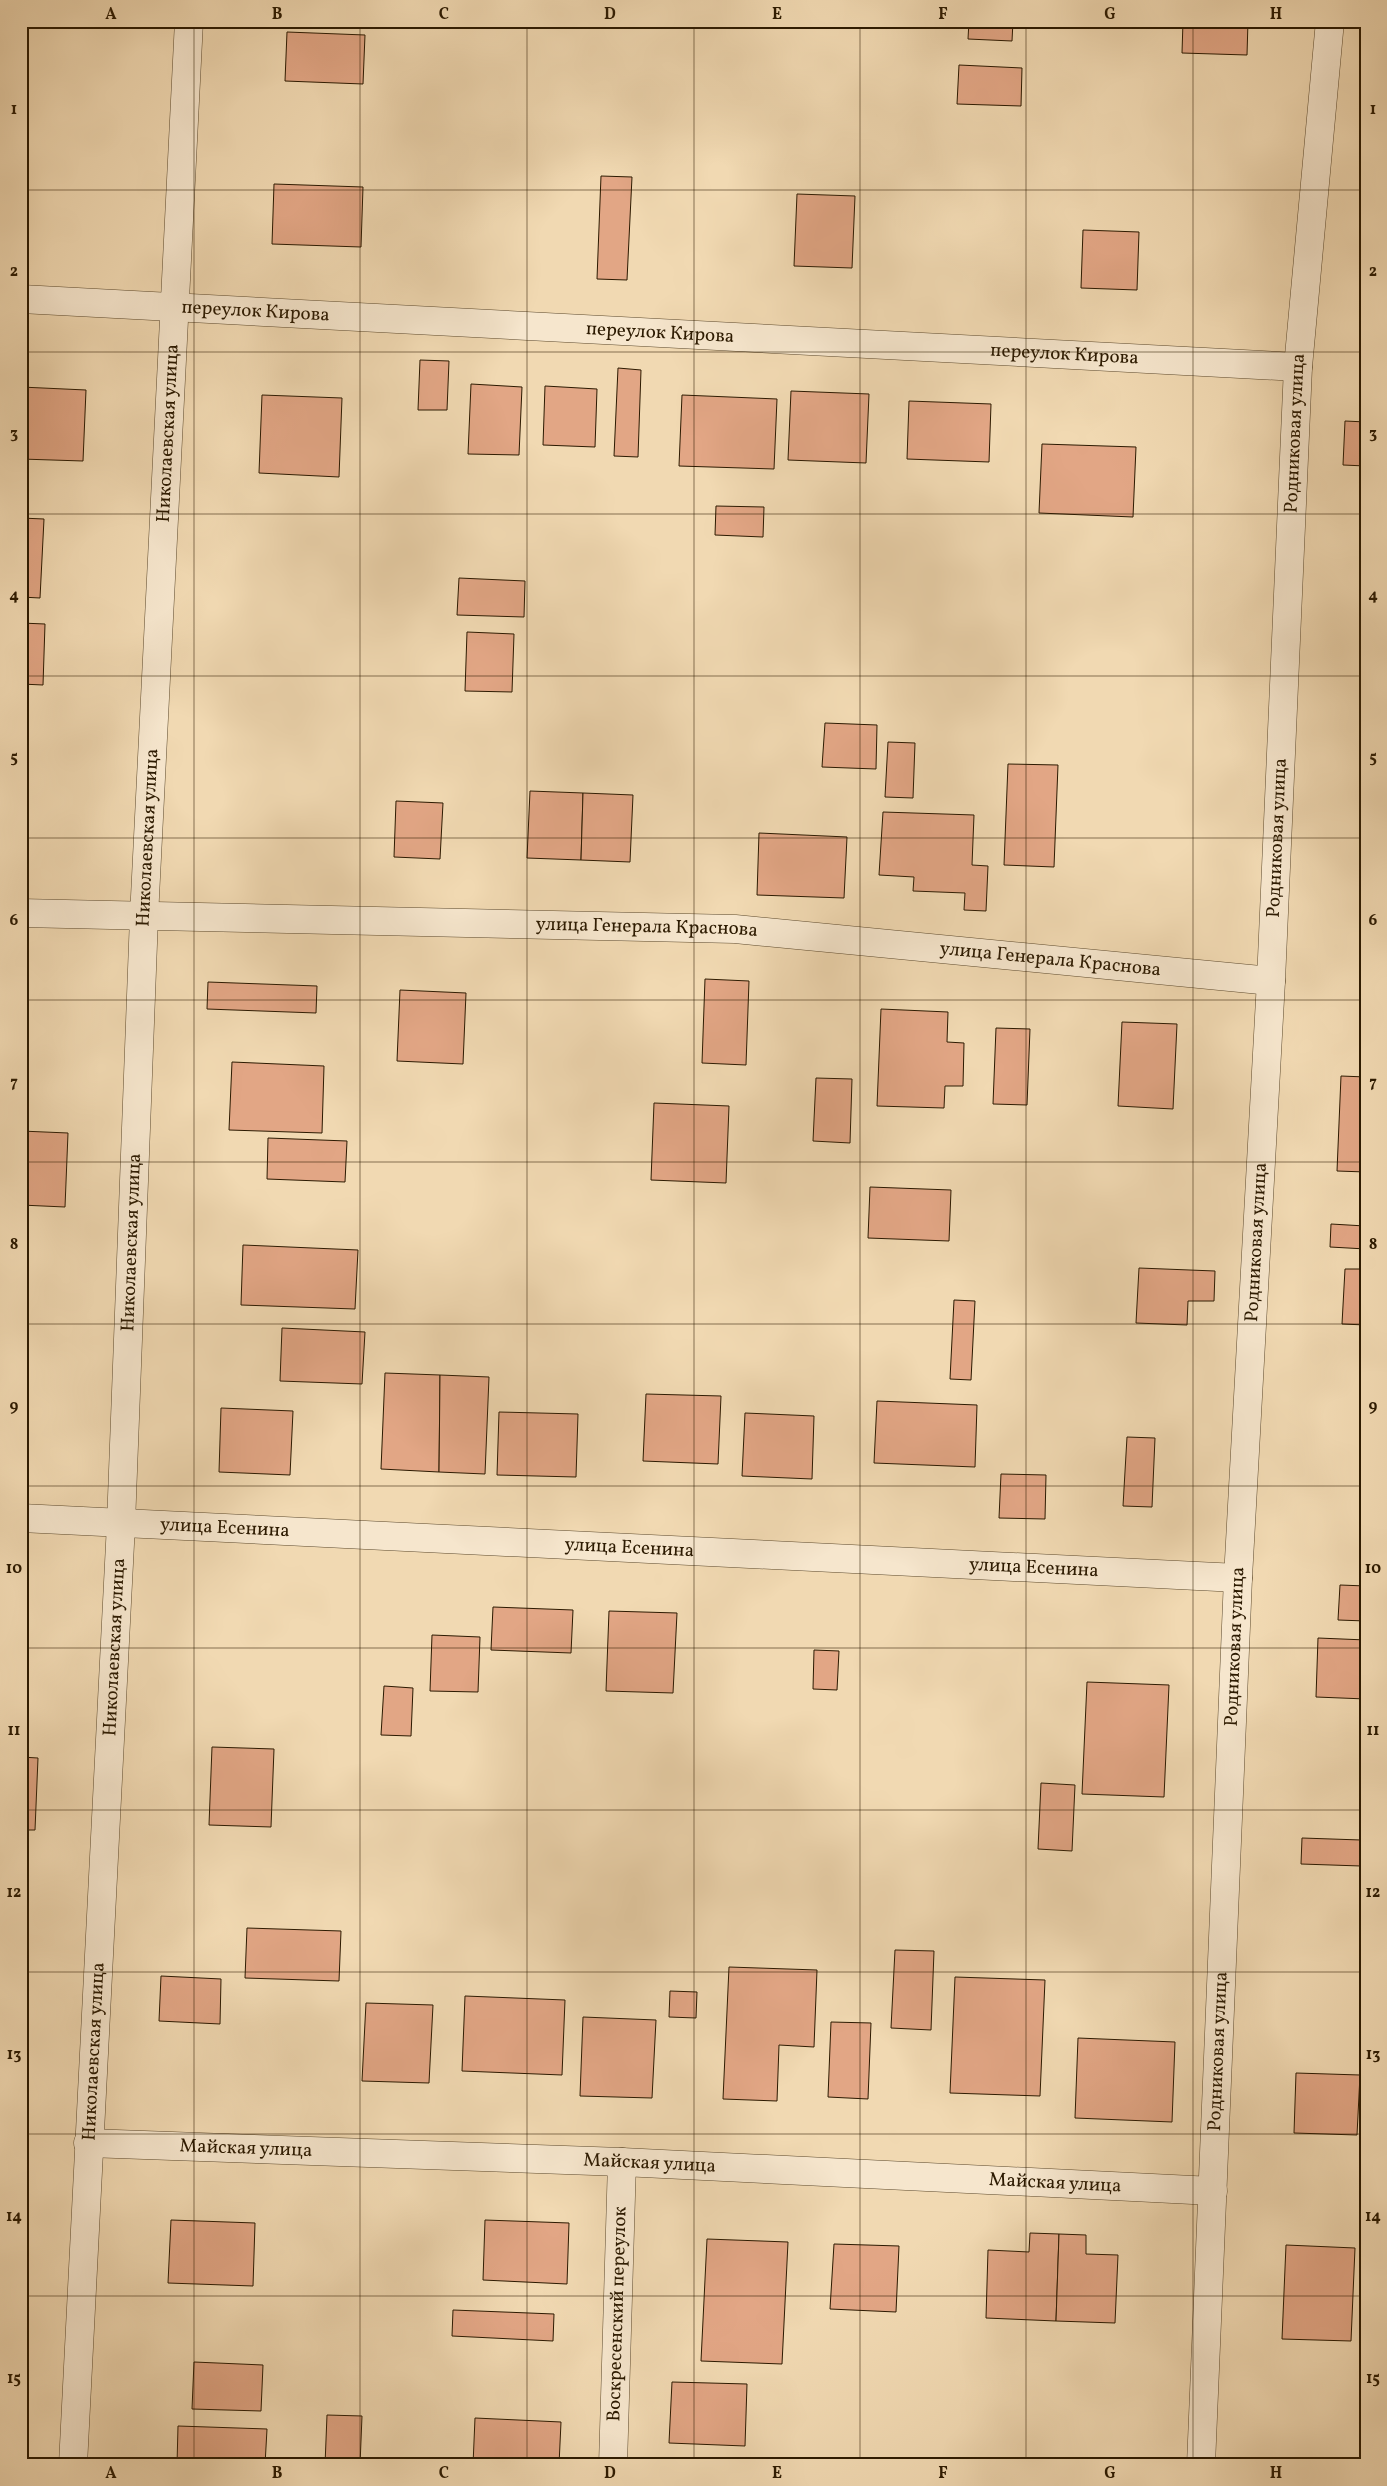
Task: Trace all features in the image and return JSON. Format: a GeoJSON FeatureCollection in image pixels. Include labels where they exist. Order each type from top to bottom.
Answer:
{"type":"FeatureCollection","features":[{"type":"Feature","properties":{"kind":"street","name":"Николаевская улица"},"geometry":{"type":"LineString","coordinates":[[73,2465],[88,2143],[122,1524],[144,917],[189,21]]}},
{"type":"Feature","properties":{"kind":"street","name":"Родниковая улица"},"geometry":{"type":"LineString","coordinates":[[1201,2465],[1238,1578],[1271,981],[1298,367],[1330,21]]}},
{"type":"Feature","properties":{"kind":"street","name":"переулок Кирова"},"geometry":{"type":"LineString","coordinates":[[21,299],[1298,367]]}},
{"type":"Feature","properties":{"kind":"street","name":"улица Генерала Краснова"},"geometry":{"type":"LineString","coordinates":[[21,913],[735,929],[1271,981]]}},
{"type":"Feature","properties":{"kind":"street","name":"улица Есенина"},"geometry":{"type":"LineString","coordinates":[[21,1518],[1238,1578]]}},
{"type":"Feature","properties":{"kind":"street","name":"Майская улица"},"geometry":{"type":"LineString","coordinates":[[88,2143],[622,2162],[1213,2191]]}},
{"type":"Feature","properties":{"kind":"street","name":"Воскресенский переулок"},"geometry":{"type":"LineString","coordinates":[[613,2465],[622,2162]]}},
{"type":"Feature","properties":{"kind":"building"},"geometry":{"type":"Polygon","coordinates":[[[969,21],[1013,21],[1012,41],[968,39],[969,21]]]}},
{"type":"Feature","properties":{"kind":"building"},"geometry":{"type":"Polygon","coordinates":[[[1183,21],[1248,21],[1247,55],[1182,53],[1183,21]]]}},
{"type":"Feature","properties":{"kind":"building"},"geometry":{"type":"Polygon","coordinates":[[[287,32],[365,35],[363,84],[285,81],[287,32]]]}},
{"type":"Feature","properties":{"kind":"building"},"geometry":{"type":"Polygon","coordinates":[[[959,65],[1022,68],[1021,106],[957,104],[959,65]]]}},
{"type":"Feature","properties":{"kind":"building"},"geometry":{"type":"Polygon","coordinates":[[[601,176],[632,177],[627,280],[597,279],[601,176]]]}},
{"type":"Feature","properties":{"kind":"building"},"geometry":{"type":"Polygon","coordinates":[[[274,184],[363,187],[361,247],[272,244],[274,184]]]}},
{"type":"Feature","properties":{"kind":"building"},"geometry":{"type":"Polygon","coordinates":[[[797,194],[855,196],[852,268],[794,266],[797,194]]]}},
{"type":"Feature","properties":{"kind":"building"},"geometry":{"type":"Polygon","coordinates":[[[1083,230],[1139,232],[1137,290],[1081,288],[1083,230]]]}},
{"type":"Feature","properties":{"kind":"building"},"geometry":{"type":"Polygon","coordinates":[[[420,360],[449,361],[447,410],[418,410],[420,360]]]}},
{"type":"Feature","properties":{"kind":"building"},"geometry":{"type":"Polygon","coordinates":[[[618,368],[641,370],[638,457],[614,456],[618,368]]]}},
{"type":"Feature","properties":{"kind":"building"},"geometry":{"type":"Polygon","coordinates":[[[471,384],[522,387],[519,455],[468,454],[471,384]]]}},
{"type":"Feature","properties":{"kind":"building"},"geometry":{"type":"Polygon","coordinates":[[[545,386],[597,389],[595,447],[543,445],[545,386]]]}},
{"type":"Feature","properties":{"kind":"building"},"geometry":{"type":"Polygon","coordinates":[[[21,387],[86,390],[83,461],[21,459],[21,387]]]}},
{"type":"Feature","properties":{"kind":"building"},"geometry":{"type":"Polygon","coordinates":[[[791,391],[869,394],[866,463],[788,460],[791,391]]]}},
{"type":"Feature","properties":{"kind":"building"},"geometry":{"type":"Polygon","coordinates":[[[262,395],[342,398],[339,477],[259,473],[262,395]]]}},
{"type":"Feature","properties":{"kind":"building"},"geometry":{"type":"Polygon","coordinates":[[[682,395],[777,399],[774,469],[679,466],[682,395]]]}},
{"type":"Feature","properties":{"kind":"building"},"geometry":{"type":"Polygon","coordinates":[[[909,401],[991,404],[989,462],[907,459],[909,401]]]}},
{"type":"Feature","properties":{"kind":"building"},"geometry":{"type":"Polygon","coordinates":[[[1345,421],[1366,422],[1366,466],[1343,465],[1345,421]]]}},
{"type":"Feature","properties":{"kind":"building"},"geometry":{"type":"Polygon","coordinates":[[[1042,444],[1136,447],[1133,517],[1039,513],[1042,444]]]}},
{"type":"Feature","properties":{"kind":"building"},"geometry":{"type":"Polygon","coordinates":[[[716,506],[764,507],[763,537],[715,535],[716,506]]]}},
{"type":"Feature","properties":{"kind":"building"},"geometry":{"type":"Polygon","coordinates":[[[21,518],[44,519],[40,598],[21,597],[21,518]]]}},
{"type":"Feature","properties":{"kind":"building"},"geometry":{"type":"Polygon","coordinates":[[[1364,568],[1366,568],[1366,617],[1361,617],[1364,568]]]}},
{"type":"Feature","properties":{"kind":"building"},"geometry":{"type":"Polygon","coordinates":[[[459,578],[525,581],[524,617],[457,615],[459,578]]]}},
{"type":"Feature","properties":{"kind":"building"},"geometry":{"type":"Polygon","coordinates":[[[21,623],[45,624],[43,685],[21,684],[21,623]]]}},
{"type":"Feature","properties":{"kind":"building"},"geometry":{"type":"Polygon","coordinates":[[[467,632],[514,634],[512,692],[465,691],[467,632]]]}},
{"type":"Feature","properties":{"kind":"building"},"geometry":{"type":"Polygon","coordinates":[[[21,713],[26,713],[22,797],[21,797],[21,713]]]}},
{"type":"Feature","properties":{"kind":"building"},"geometry":{"type":"Polygon","coordinates":[[[825,723],[877,725],[876,769],[822,767],[825,723]]]}},
{"type":"Feature","properties":{"kind":"building"},"geometry":{"type":"Polygon","coordinates":[[[888,742],[915,743],[913,798],[885,797],[888,742]]]}},
{"type":"Feature","properties":{"kind":"building"},"geometry":{"type":"Polygon","coordinates":[[[1008,764],[1058,765],[1054,867],[1004,865],[1008,764]]]}},
{"type":"Feature","properties":{"kind":"building"},"geometry":{"type":"Polygon","coordinates":[[[530,791],[583,793],[581,860],[527,858],[530,791]]]}},
{"type":"Feature","properties":{"kind":"building"},"geometry":{"type":"Polygon","coordinates":[[[583,793],[633,795],[630,862],[581,860],[583,793]]]}},
{"type":"Feature","properties":{"kind":"building"},"geometry":{"type":"Polygon","coordinates":[[[396,801],[443,803],[440,859],[394,857],[396,801]]]}},
{"type":"Feature","properties":{"kind":"building"},"geometry":{"type":"Polygon","coordinates":[[[883,812],[974,815],[972,865],[988,866],[986,911],[964,910],[965,893],[913,891],[914,877],[879,875],[883,812]]]}},
{"type":"Feature","properties":{"kind":"building"},"geometry":{"type":"Polygon","coordinates":[[[759,833],[847,837],[844,898],[757,895],[759,833]]]}},
{"type":"Feature","properties":{"kind":"building"},"geometry":{"type":"Polygon","coordinates":[[[705,979],[749,981],[746,1065],[702,1063],[705,979]]]}},
{"type":"Feature","properties":{"kind":"building"},"geometry":{"type":"Polygon","coordinates":[[[208,982],[317,986],[316,1013],[207,1009],[208,982]]]}},
{"type":"Feature","properties":{"kind":"building"},"geometry":{"type":"Polygon","coordinates":[[[400,990],[466,993],[463,1064],[397,1061],[400,990]]]}},
{"type":"Feature","properties":{"kind":"building"},"geometry":{"type":"Polygon","coordinates":[[[881,1009],[948,1012],[947,1042],[964,1043],[963,1086],[945,1086],[944,1108],[877,1106],[881,1009]]]}},
{"type":"Feature","properties":{"kind":"building"},"geometry":{"type":"Polygon","coordinates":[[[1122,1022],[1177,1024],[1173,1109],[1118,1106],[1122,1022]]]}},
{"type":"Feature","properties":{"kind":"building"},"geometry":{"type":"Polygon","coordinates":[[[996,1028],[1030,1029],[1027,1105],[993,1104],[996,1028]]]}},
{"type":"Feature","properties":{"kind":"building"},"geometry":{"type":"Polygon","coordinates":[[[232,1062],[324,1066],[322,1133],[229,1130],[232,1062]]]}},
{"type":"Feature","properties":{"kind":"building"},"geometry":{"type":"Polygon","coordinates":[[[1341,1076],[1366,1077],[1366,1172],[1337,1171],[1341,1076]]]}},
{"type":"Feature","properties":{"kind":"building"},"geometry":{"type":"Polygon","coordinates":[[[816,1078],[852,1079],[850,1143],[813,1141],[816,1078]]]}},
{"type":"Feature","properties":{"kind":"building"},"geometry":{"type":"Polygon","coordinates":[[[654,1103],[729,1106],[726,1183],[651,1180],[654,1103]]]}},
{"type":"Feature","properties":{"kind":"building"},"geometry":{"type":"Polygon","coordinates":[[[21,1131],[68,1133],[65,1207],[21,1205],[21,1131]]]}},
{"type":"Feature","properties":{"kind":"building"},"geometry":{"type":"Polygon","coordinates":[[[268,1138],[347,1141],[345,1182],[267,1179],[268,1138]]]}},
{"type":"Feature","properties":{"kind":"building"},"geometry":{"type":"Polygon","coordinates":[[[870,1187],[951,1190],[949,1241],[868,1238],[870,1187]]]}},
{"type":"Feature","properties":{"kind":"building"},"geometry":{"type":"Polygon","coordinates":[[[1366,1206],[1366,1249],[1330,1247],[1331,1224],[1365,1226],[1366,1206]]]}},
{"type":"Feature","properties":{"kind":"building"},"geometry":{"type":"Polygon","coordinates":[[[243,1245],[358,1250],[355,1309],[241,1305],[243,1245]]]}},
{"type":"Feature","properties":{"kind":"building"},"geometry":{"type":"Polygon","coordinates":[[[1139,1268],[1215,1271],[1214,1301],[1188,1301],[1187,1325],[1136,1323],[1139,1268]]]}},
{"type":"Feature","properties":{"kind":"building"},"geometry":{"type":"Polygon","coordinates":[[[1345,1269],[1366,1269],[1366,1325],[1342,1324],[1345,1269]]]}},
{"type":"Feature","properties":{"kind":"building"},"geometry":{"type":"Polygon","coordinates":[[[954,1300],[975,1301],[971,1380],[950,1379],[954,1300]]]}},
{"type":"Feature","properties":{"kind":"building"},"geometry":{"type":"Polygon","coordinates":[[[282,1328],[365,1332],[362,1384],[280,1381],[282,1328]]]}},
{"type":"Feature","properties":{"kind":"building"},"geometry":{"type":"Polygon","coordinates":[[[385,1373],[440,1375],[439,1472],[381,1469],[385,1373]]]}},
{"type":"Feature","properties":{"kind":"building"},"geometry":{"type":"Polygon","coordinates":[[[440,1375],[489,1377],[485,1474],[439,1472],[440,1375]]]}},
{"type":"Feature","properties":{"kind":"building"},"geometry":{"type":"Polygon","coordinates":[[[646,1394],[721,1396],[718,1464],[643,1461],[646,1394]]]}},
{"type":"Feature","properties":{"kind":"building"},"geometry":{"type":"Polygon","coordinates":[[[877,1401],[977,1405],[975,1467],[874,1463],[877,1401]]]}},
{"type":"Feature","properties":{"kind":"building"},"geometry":{"type":"Polygon","coordinates":[[[221,1408],[293,1411],[290,1475],[219,1472],[221,1408]]]}},
{"type":"Feature","properties":{"kind":"building"},"geometry":{"type":"Polygon","coordinates":[[[499,1412],[578,1414],[576,1477],[497,1475],[499,1412]]]}},
{"type":"Feature","properties":{"kind":"building"},"geometry":{"type":"Polygon","coordinates":[[[745,1413],[814,1416],[812,1479],[742,1476],[745,1413]]]}},
{"type":"Feature","properties":{"kind":"building"},"geometry":{"type":"Polygon","coordinates":[[[1127,1437],[1155,1438],[1152,1507],[1123,1506],[1127,1437]]]}},
{"type":"Feature","properties":{"kind":"building"},"geometry":{"type":"Polygon","coordinates":[[[1001,1474],[1046,1475],[1045,1519],[999,1518],[1001,1474]]]}},
{"type":"Feature","properties":{"kind":"building"},"geometry":{"type":"Polygon","coordinates":[[[1340,1585],[1366,1586],[1366,1621],[1338,1620],[1340,1585]]]}},
{"type":"Feature","properties":{"kind":"building"},"geometry":{"type":"Polygon","coordinates":[[[493,1607],[573,1610],[571,1653],[491,1650],[493,1607]]]}},
{"type":"Feature","properties":{"kind":"building"},"geometry":{"type":"Polygon","coordinates":[[[609,1611],[677,1613],[673,1693],[606,1691],[609,1611]]]}},
{"type":"Feature","properties":{"kind":"building"},"geometry":{"type":"Polygon","coordinates":[[[432,1635],[480,1637],[478,1692],[430,1691],[432,1635]]]}},
{"type":"Feature","properties":{"kind":"building"},"geometry":{"type":"Polygon","coordinates":[[[1318,1638],[1366,1640],[1366,1699],[1316,1697],[1318,1638]]]}},
{"type":"Feature","properties":{"kind":"building"},"geometry":{"type":"Polygon","coordinates":[[[814,1650],[839,1651],[837,1690],[813,1689],[814,1650]]]}},
{"type":"Feature","properties":{"kind":"building"},"geometry":{"type":"Polygon","coordinates":[[[1087,1682],[1169,1685],[1164,1797],[1082,1794],[1087,1682]]]}},
{"type":"Feature","properties":{"kind":"building"},"geometry":{"type":"Polygon","coordinates":[[[384,1686],[413,1688],[411,1736],[381,1735],[384,1686]]]}},
{"type":"Feature","properties":{"kind":"building"},"geometry":{"type":"Polygon","coordinates":[[[212,1747],[274,1749],[271,1827],[209,1825],[212,1747]]]}},
{"type":"Feature","properties":{"kind":"building"},"geometry":{"type":"Polygon","coordinates":[[[21,1757],[38,1758],[35,1830],[21,1830],[21,1757]]]}},
{"type":"Feature","properties":{"kind":"building"},"geometry":{"type":"Polygon","coordinates":[[[1041,1783],[1075,1785],[1072,1851],[1038,1849],[1041,1783]]]}},
{"type":"Feature","properties":{"kind":"building"},"geometry":{"type":"Polygon","coordinates":[[[1302,1838],[1361,1840],[1361,1866],[1301,1864],[1302,1838]]]}},
{"type":"Feature","properties":{"kind":"building"},"geometry":{"type":"Polygon","coordinates":[[[247,1928],[341,1931],[339,1981],[245,1978],[247,1928]]]}},
{"type":"Feature","properties":{"kind":"building"},"geometry":{"type":"Polygon","coordinates":[[[895,1950],[934,1951],[931,2030],[891,2028],[895,1950]]]}},
{"type":"Feature","properties":{"kind":"building"},"geometry":{"type":"Polygon","coordinates":[[[729,1967],[817,1970],[814,2047],[779,2045],[777,2101],[723,2099],[729,1967]]]}},
{"type":"Feature","properties":{"kind":"building"},"geometry":{"type":"Polygon","coordinates":[[[161,1976],[221,1979],[220,2024],[159,2021],[161,1976]]]}},
{"type":"Feature","properties":{"kind":"building"},"geometry":{"type":"Polygon","coordinates":[[[955,1977],[1045,1980],[1040,2096],[950,2093],[955,1977]]]}},
{"type":"Feature","properties":{"kind":"building"},"geometry":{"type":"Polygon","coordinates":[[[670,1991],[697,1992],[696,2018],[669,2017],[670,1991]]]}},
{"type":"Feature","properties":{"kind":"building"},"geometry":{"type":"Polygon","coordinates":[[[465,1996],[565,2000],[562,2075],[462,2071],[465,1996]]]}},
{"type":"Feature","properties":{"kind":"building"},"geometry":{"type":"Polygon","coordinates":[[[366,2003],[433,2005],[429,2083],[362,2081],[366,2003]]]}},
{"type":"Feature","properties":{"kind":"building"},"geometry":{"type":"Polygon","coordinates":[[[583,2017],[656,2020],[652,2098],[580,2096],[583,2017]]]}},
{"type":"Feature","properties":{"kind":"building"},"geometry":{"type":"Polygon","coordinates":[[[831,2022],[871,2023],[868,2099],[828,2097],[831,2022]]]}},
{"type":"Feature","properties":{"kind":"building"},"geometry":{"type":"Polygon","coordinates":[[[1078,2038],[1175,2042],[1172,2122],[1075,2118],[1078,2038]]]}},
{"type":"Feature","properties":{"kind":"building"},"geometry":{"type":"Polygon","coordinates":[[[1296,2073],[1360,2075],[1357,2135],[1294,2133],[1296,2073]]]}},
{"type":"Feature","properties":{"kind":"building"},"geometry":{"type":"Polygon","coordinates":[[[171,2220],[255,2223],[253,2286],[168,2283],[171,2220]]]}},
{"type":"Feature","properties":{"kind":"building"},"geometry":{"type":"Polygon","coordinates":[[[485,2220],[569,2223],[567,2284],[483,2280],[485,2220]]]}},
{"type":"Feature","properties":{"kind":"building"},"geometry":{"type":"Polygon","coordinates":[[[1030,2233],[1059,2234],[1056,2321],[986,2318],[988,2250],[1029,2252],[1030,2233]]]}},
{"type":"Feature","properties":{"kind":"building"},"geometry":{"type":"Polygon","coordinates":[[[1059,2234],[1086,2235],[1086,2254],[1118,2255],[1115,2323],[1056,2321],[1059,2234]]]}},
{"type":"Feature","properties":{"kind":"building"},"geometry":{"type":"Polygon","coordinates":[[[707,2239],[788,2242],[782,2364],[701,2361],[707,2239]]]}},
{"type":"Feature","properties":{"kind":"building"},"geometry":{"type":"Polygon","coordinates":[[[834,2244],[899,2246],[896,2312],[830,2309],[834,2244]]]}},
{"type":"Feature","properties":{"kind":"building"},"geometry":{"type":"Polygon","coordinates":[[[1286,2245],[1355,2248],[1351,2341],[1282,2339],[1286,2245]]]}},
{"type":"Feature","properties":{"kind":"building"},"geometry":{"type":"Polygon","coordinates":[[[453,2310],[554,2314],[553,2341],[452,2336],[453,2310]]]}},
{"type":"Feature","properties":{"kind":"building"},"geometry":{"type":"Polygon","coordinates":[[[194,2362],[263,2365],[261,2411],[192,2409],[194,2362]]]}},
{"type":"Feature","properties":{"kind":"building"},"geometry":{"type":"Polygon","coordinates":[[[672,2382],[747,2384],[745,2446],[669,2443],[672,2382]]]}},
{"type":"Feature","properties":{"kind":"building"},"geometry":{"type":"Polygon","coordinates":[[[21,2402],[28,2402],[26,2459],[21,2458],[21,2402]]]}},
{"type":"Feature","properties":{"kind":"building"},"geometry":{"type":"Polygon","coordinates":[[[327,2415],[362,2416],[360,2465],[325,2465],[327,2415]]]}},
{"type":"Feature","properties":{"kind":"building"},"geometry":{"type":"Polygon","coordinates":[[[475,2418],[561,2422],[559,2465],[473,2465],[475,2418]]]}},
{"type":"Feature","properties":{"kind":"building"},"geometry":{"type":"Polygon","coordinates":[[[178,2426],[267,2429],[265,2465],[177,2465],[178,2426]]]}}]}
